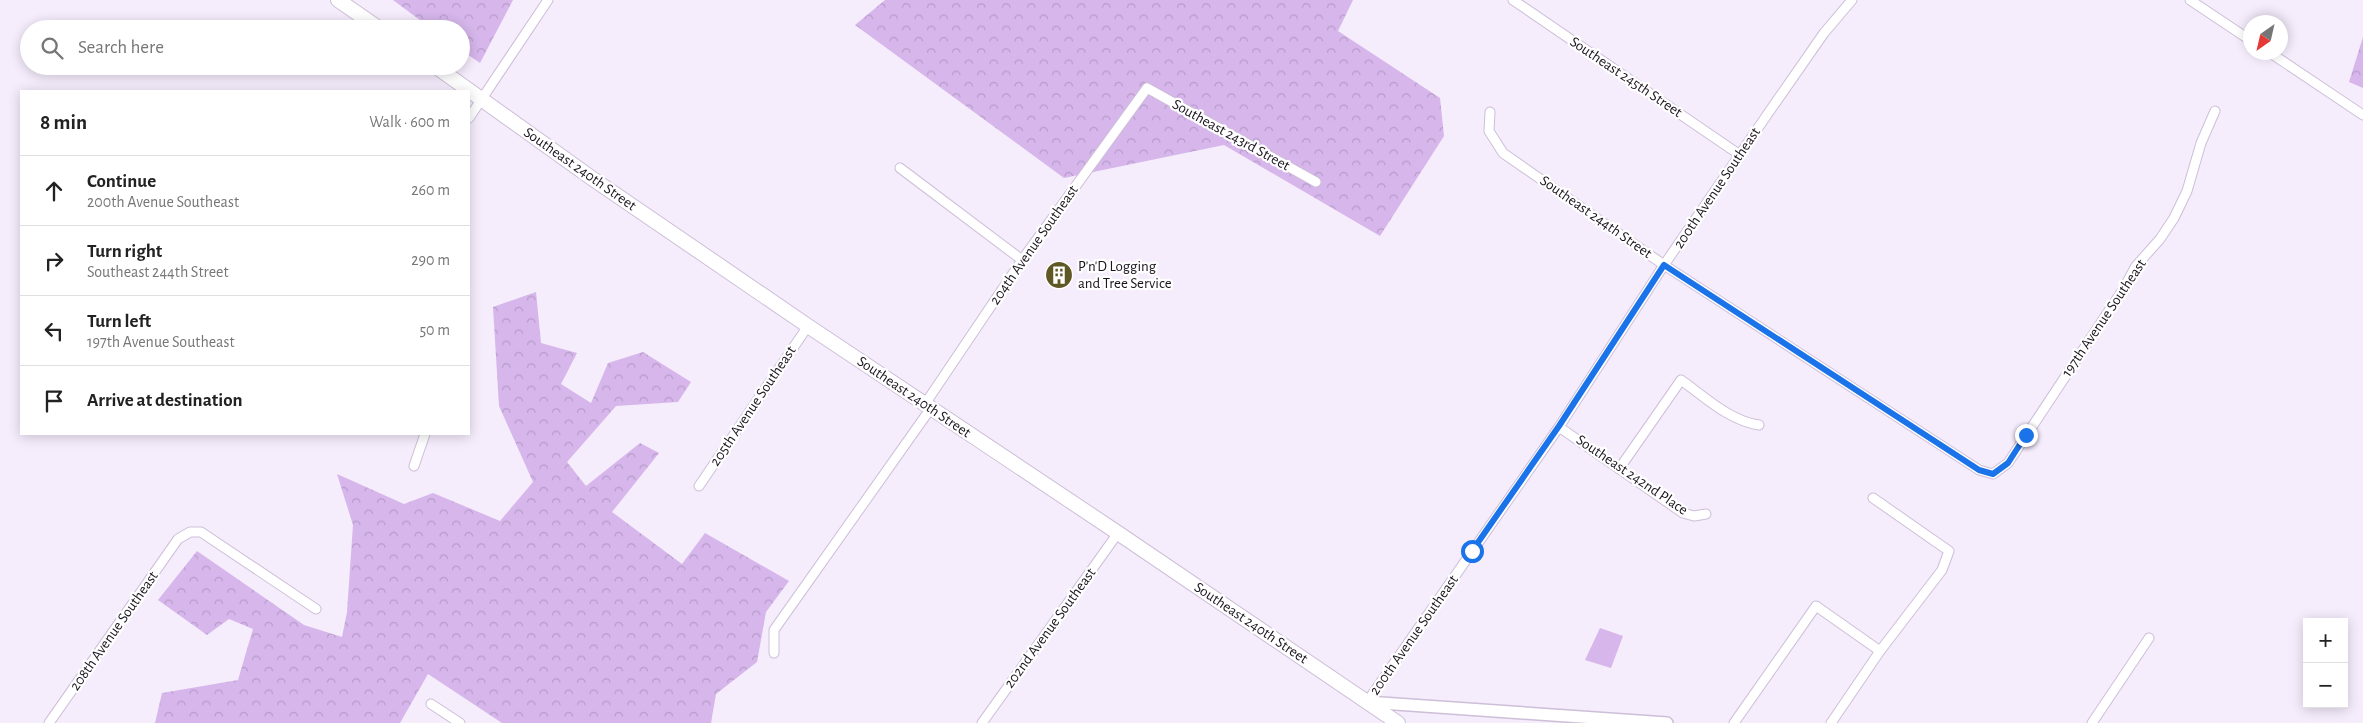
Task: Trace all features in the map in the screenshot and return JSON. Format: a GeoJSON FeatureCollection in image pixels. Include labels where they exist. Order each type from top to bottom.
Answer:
{"type":"FeatureCollection","features":[{"type":"Feature","properties":{"kind":"main road"},"geometry":{"type":"LineString","coordinates":[[338,0],[367,20]]}},
{"type":"Feature","properties":{"kind":"main road","name":"Southeast 240th Street"},"geometry":{"type":"LineString","coordinates":[[448,75],[601,184],[808,326],[1118,532],[1398,723]]}},
{"type":"Feature","properties":{"kind":"street"},"geometry":{"type":"LineString","coordinates":[[470,116],[548,0]]}},
{"type":"Feature","properties":{"kind":"street","name":"Southeast 245th Street"},"geometry":{"type":"LineString","coordinates":[[1513,0],[1740,155]]}},
{"type":"Feature","properties":{"kind":"street","name":"200th Avenue Southeast"},"geometry":{"type":"LineString","coordinates":[[1367,702],[1559,426],[1664,265],[1824,33],[1852,0]]}},
{"type":"Feature","properties":{"kind":"street"},"geometry":{"type":"LineString","coordinates":[[2190,0],[2243,35]]}},
{"type":"Feature","properties":{"kind":"street"},"geometry":{"type":"LineString","coordinates":[[2281,60],[2363,115]]}},
{"type":"Feature","properties":{"kind":"street","name":"Southeast 243rd Street"},"geometry":{"type":"LineString","coordinates":[[1147,88],[1316,182]]}},
{"type":"Feature","properties":{"kind":"street","name":"204th Avenue Southeast"},"geometry":{"type":"LineString","coordinates":[[774,653],[774,630],[928,406],[1022,260],[1147,88]]}},
{"type":"Feature","properties":{"kind":"street","name":"197th Avenue Southeast"},"geometry":{"type":"LineString","coordinates":[[1979,470],[1993,474],[2008,463],[2124,288],[2136,266],[2169,228],[2187,191],[2201,143],[2215,111]]}},
{"type":"Feature","properties":{"kind":"street","name":"Southeast 244th Street"},"geometry":{"type":"LineString","coordinates":[[1490,112],[1489,131],[1503,153],[1664,265],[1979,470]]}},
{"type":"Feature","properties":{"kind":"street"},"geometry":{"type":"LineString","coordinates":[[900,168],[1022,260]]}},
{"type":"Feature","properties":{"kind":"street","name":"205th Avenue Southeast"},"geometry":{"type":"LineString","coordinates":[[699,486],[808,326]]}},
{"type":"Feature","properties":{"kind":"street"},"geometry":{"type":"LineString","coordinates":[[1620,469],[1681,380],[1734,417],[1746,423],[1759,425]]}},
{"type":"Feature","properties":{"kind":"street","name":"Southeast 242nd Place"},"geometry":{"type":"LineString","coordinates":[[1559,426],[1683,513],[1694,516],[1706,514]]}},
{"type":"Feature","properties":{"kind":"street"},"geometry":{"type":"LineString","coordinates":[[414,466],[425,435]]}},
{"type":"Feature","properties":{"kind":"street"},"geometry":{"type":"LineString","coordinates":[[1831,723],[1880,651],[1942,570],[1949,551],[1873,498]]}},
{"type":"Feature","properties":{"kind":"street","name":"208th Avenue Southeast"},"geometry":{"type":"LineString","coordinates":[[49,723],[178,539],[190,532],[201,532],[316,609]]}},
{"type":"Feature","properties":{"kind":"street","name":"202nd Avenue Southeast"},"geometry":{"type":"LineString","coordinates":[[982,723],[1118,532]]}},
{"type":"Feature","properties":{"kind":"street"},"geometry":{"type":"LineString","coordinates":[[1734,723],[1816,606],[1880,651]]}},
{"type":"Feature","properties":{"kind":"street"},"geometry":{"type":"LineString","coordinates":[[2092,723],[2149,638]]}},
{"type":"Feature","properties":{"kind":"street"},"geometry":{"type":"LineString","coordinates":[[1367,702],[1666,723]]}},
{"type":"Feature","properties":{"kind":"street"},"geometry":{"type":"LineString","coordinates":[[432,704],[460,723]]}},
{"type":"Feature","properties":{"kind":"green space"},"geometry":{"type":"Polygon","coordinates":[[[393,0],[513,0],[480,63],[470,56],[470,20],[420,20],[393,0]]]}},
{"type":"Feature","properties":{"kind":"green space"},"geometry":{"type":"Polygon","coordinates":[[[885,0],[1353,0],[1338,31],[1440,98],[1444,136],[1380,236],[1224,145],[1064,178],[855,25],[885,0]]]}},
{"type":"Feature","properties":{"kind":"green space"},"geometry":{"type":"Polygon","coordinates":[[[2363,37],[2363,88],[2349,82],[2363,37]]]}},
{"type":"Feature","properties":{"kind":"green space"},"geometry":{"type":"Polygon","coordinates":[[[536,292],[541,343],[577,353],[561,384],[591,403],[608,363],[643,352],[691,382],[678,402],[616,406],[567,462],[586,486],[640,443],[659,453],[612,512],[682,564],[705,533],[789,581],[766,612],[757,662],[716,694],[711,723],[502,723],[428,674],[400,723],[155,723],[162,693],[238,680],[253,629],[229,619],[207,635],[158,600],[197,551],[304,625],[342,637],[347,612],[353,525],[337,474],[404,504],[433,493],[500,521],[533,482],[499,406],[493,307],[536,292]]]}},
{"type":"Feature","properties":{"kind":"green space"},"geometry":{"type":"Polygon","coordinates":[[[1600,628],[1623,636],[1611,668],[1585,660],[1600,628]]]}},
{"type":"Feature","properties":{"kind":"place","name":"P'n'D Logging and Tree Service"},"geometry":{"type":"Point","coordinates":[1059,275]}},
{"type":"Feature","properties":{"kind":"route"},"geometry":{"type":"LineString","coordinates":[[1472,551],[1559,426],[1664,265],[1979,470],[1993,474],[2008,463],[2026,435]]}}]}
